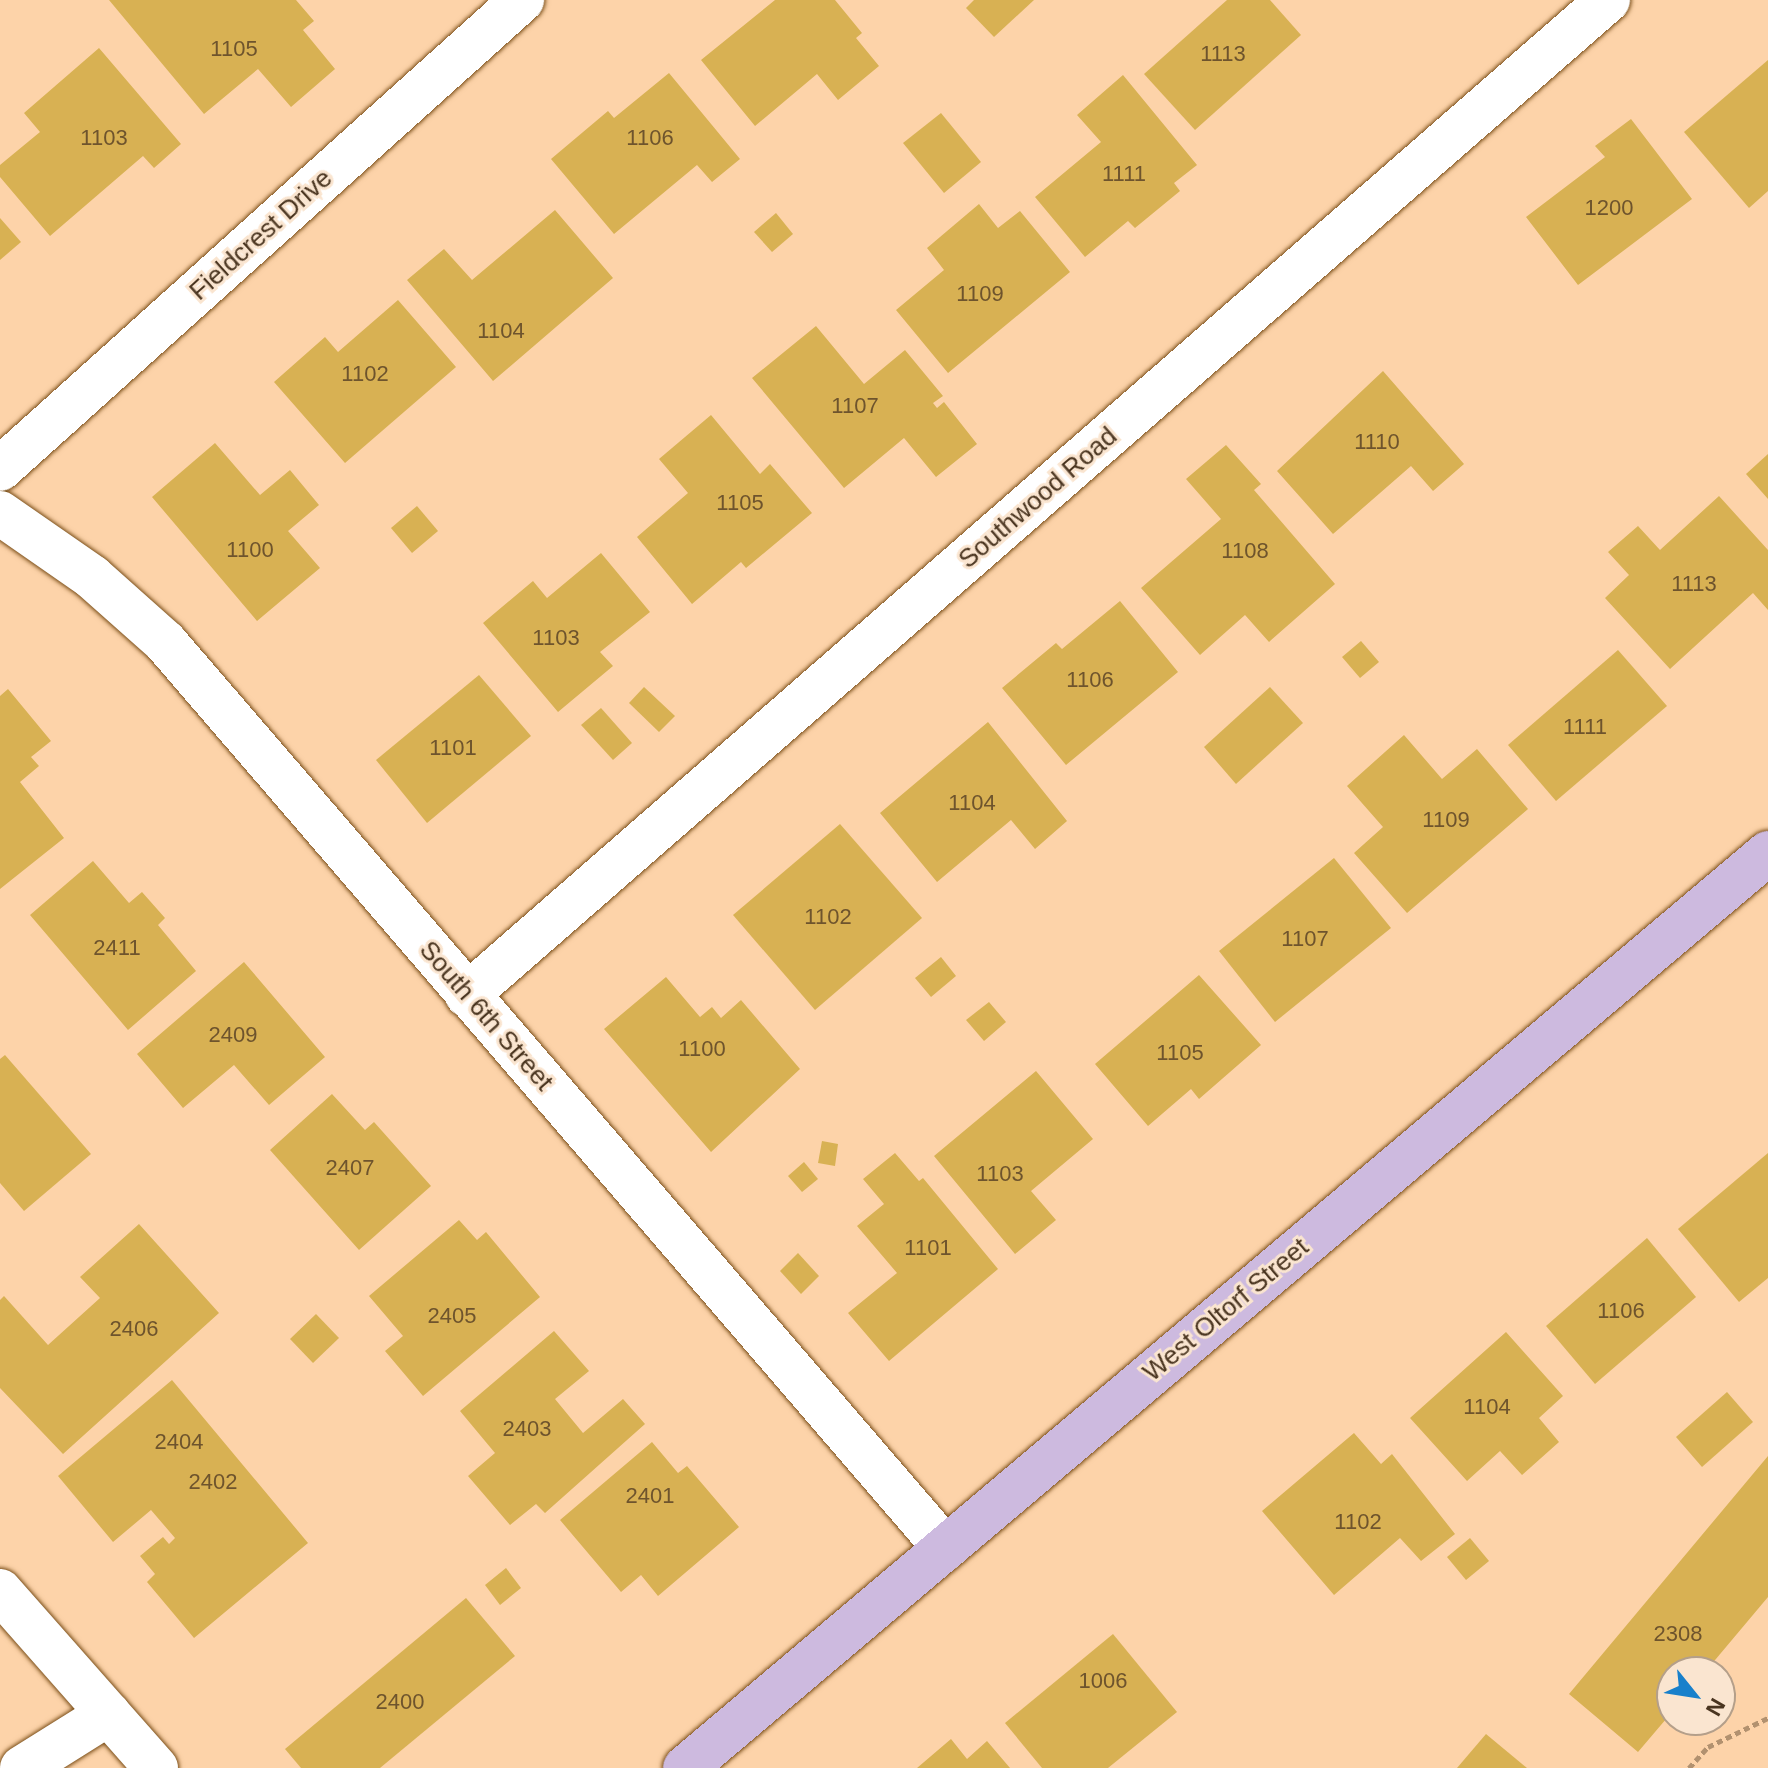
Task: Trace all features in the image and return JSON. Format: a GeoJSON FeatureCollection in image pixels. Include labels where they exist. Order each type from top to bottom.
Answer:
{"type":"FeatureCollection","features":[{"type":"Feature","properties":{"kind":"main road","name":"West Oltorf Street"},"geometry":{"type":"LineString","coordinates":[[685,1768],[1768,853]]}},
{"type":"Feature","properties":{"kind":"street","name":"Fieldcrest Drive"},"geometry":{"type":"LineString","coordinates":[[0,469],[522,0]]}},
{"type":"Feature","properties":{"kind":"street","name":"Southwood Road"},"geometry":{"type":"LineString","coordinates":[[467,995],[1608,0]]}},
{"type":"Feature","properties":{"kind":"street","name":"South 6th Street"},"geometry":{"type":"LineString","coordinates":[[0,513],[92,577],[165,642],[945,1548]]}},
{"type":"Feature","properties":{"kind":"street"},"geometry":{"type":"LineString","coordinates":[[0,1591],[149,1764]]}},
{"type":"Feature","properties":{"kind":"street"},"geometry":{"type":"LineString","coordinates":[[22,1768],[108,1714]]}},
{"type":"Feature","properties":{"kind":"path"},"geometry":{"type":"LineString","coordinates":[[1689,1768],[1708,1747],[1768,1718]]}},
{"type":"Feature","properties":{"kind":"building"},"geometry":{"type":"Polygon","coordinates":[[[109,0],[296,0],[314,21],[303,30],[335,69],[291,107],[258,69],[204,114],[109,0]]]}},
{"type":"Feature","properties":{"kind":"building"},"geometry":{"type":"Polygon","coordinates":[[[775,0],[835,0],[862,33],[856,38],[879,66],[838,100],[817,74],[755,126],[701,60],[775,0]]]}},
{"type":"Feature","properties":{"kind":"building"},"geometry":{"type":"Polygon","coordinates":[[[974,0],[1034,0],[994,37],[966,8],[974,0]]]}},
{"type":"Feature","properties":{"kind":"building"},"geometry":{"type":"Polygon","coordinates":[[[1227,0],[1270,0],[1301,35],[1195,130],[1144,74],[1227,0]]]}},
{"type":"Feature","properties":{"kind":"building"},"geometry":{"type":"Polygon","coordinates":[[[99,48],[181,144],[154,168],[143,156],[50,236],[0,177],[0,165],[40,132],[24,113],[99,48]]]}},
{"type":"Feature","properties":{"kind":"building"},"geometry":{"type":"Polygon","coordinates":[[[1768,60],[1768,191],[1749,208],[1684,132],[1768,60]]]}},
{"type":"Feature","properties":{"kind":"building"},"geometry":{"type":"Polygon","coordinates":[[[669,73],[740,159],[712,182],[697,165],[614,234],[551,159],[608,111],[614,118],[669,73]]]}},
{"type":"Feature","properties":{"kind":"building"},"geometry":{"type":"Polygon","coordinates":[[[1123,75],[1197,165],[1174,183],[1180,191],[1135,228],[1128,221],[1085,257],[1035,197],[1101,142],[1077,115],[1123,75]]]}},
{"type":"Feature","properties":{"kind":"building"},"geometry":{"type":"Polygon","coordinates":[[[941,113],[981,162],[944,193],[903,143],[941,113]]]}},
{"type":"Feature","properties":{"kind":"building"},"geometry":{"type":"Polygon","coordinates":[[[1631,119],[1692,199],[1578,285],[1526,217],[1605,157],[1595,146],[1631,119]]]}},
{"type":"Feature","properties":{"kind":"building"},"geometry":{"type":"Polygon","coordinates":[[[979,204],[998,228],[1020,211],[1070,272],[948,373],[896,310],[944,270],[927,248],[979,204]]]}},
{"type":"Feature","properties":{"kind":"building"},"geometry":{"type":"Polygon","coordinates":[[[555,210],[613,278],[493,381],[407,280],[444,249],[472,280],[555,210]]]}},
{"type":"Feature","properties":{"kind":"building"},"geometry":{"type":"Polygon","coordinates":[[[776,213],[793,234],[772,252],[754,232],[776,213]]]}},
{"type":"Feature","properties":{"kind":"building"},"geometry":{"type":"Polygon","coordinates":[[[0,218],[21,242],[0,260],[0,218]]]}},
{"type":"Feature","properties":{"kind":"building"},"geometry":{"type":"Polygon","coordinates":[[[398,300],[456,367],[345,463],[274,382],[325,337],[338,352],[398,300]]]}},
{"type":"Feature","properties":{"kind":"building"},"geometry":{"type":"Polygon","coordinates":[[[816,326],[864,384],[905,350],[943,396],[933,403],[937,408],[944,402],[977,444],[936,477],[904,438],[844,488],[752,378],[816,326]]]}},
{"type":"Feature","properties":{"kind":"building"},"geometry":{"type":"Polygon","coordinates":[[[1383,371],[1464,464],[1433,491],[1411,466],[1333,534],[1277,471],[1383,371]]]}},
{"type":"Feature","properties":{"kind":"building"},"geometry":{"type":"Polygon","coordinates":[[[711,415],[760,474],[770,464],[812,513],[746,568],[741,562],[692,604],[637,537],[688,493],[659,459],[711,415]]]}},
{"type":"Feature","properties":{"kind":"building"},"geometry":{"type":"Polygon","coordinates":[[[215,443],[260,495],[290,470],[319,505],[288,531],[320,568],[257,621],[152,497],[215,443]]]}},
{"type":"Feature","properties":{"kind":"building"},"geometry":{"type":"Polygon","coordinates":[[[1226,445],[1261,484],[1254,490],[1335,584],[1269,642],[1245,615],[1200,655],[1141,588],[1221,519],[1186,479],[1226,445]]]}},
{"type":"Feature","properties":{"kind":"building"},"geometry":{"type":"Polygon","coordinates":[[[1768,454],[1768,499],[1746,474],[1768,454]]]}},
{"type":"Feature","properties":{"kind":"building"},"geometry":{"type":"Polygon","coordinates":[[[1719,496],[1768,550],[1768,610],[1753,593],[1670,669],[1605,598],[1629,575],[1608,552],[1638,526],[1660,550],[1719,496]]]}},
{"type":"Feature","properties":{"kind":"building"},"geometry":{"type":"Polygon","coordinates":[[[417,506],[438,531],[412,553],[391,528],[417,506]]]}},
{"type":"Feature","properties":{"kind":"building"},"geometry":{"type":"Polygon","coordinates":[[[601,553],[650,612],[600,652],[613,666],[558,712],[483,623],[533,581],[547,598],[601,553]]]}},
{"type":"Feature","properties":{"kind":"building"},"geometry":{"type":"Polygon","coordinates":[[[1120,601],[1178,672],[1066,765],[1002,688],[1056,643],[1062,649],[1120,601]]]}},
{"type":"Feature","properties":{"kind":"building"},"geometry":{"type":"Polygon","coordinates":[[[1361,641],[1379,662],[1360,678],[1342,657],[1361,641]]]}},
{"type":"Feature","properties":{"kind":"building"},"geometry":{"type":"Polygon","coordinates":[[[1618,650],[1667,706],[1556,801],[1508,745],[1618,650]]]}},
{"type":"Feature","properties":{"kind":"building"},"geometry":{"type":"Polygon","coordinates":[[[479,675],[531,736],[427,823],[376,760],[479,675]]]}},
{"type":"Feature","properties":{"kind":"building"},"geometry":{"type":"Polygon","coordinates":[[[644,687],[675,716],[659,732],[629,703],[644,687]]]}},
{"type":"Feature","properties":{"kind":"building"},"geometry":{"type":"Polygon","coordinates":[[[1270,687],[1303,723],[1236,784],[1204,747],[1270,687]]]}},
{"type":"Feature","properties":{"kind":"building"},"geometry":{"type":"Polygon","coordinates":[[[8,689],[51,741],[31,757],[39,766],[20,782],[64,838],[0,889],[0,696],[8,689]]]}},
{"type":"Feature","properties":{"kind":"building"},"geometry":{"type":"Polygon","coordinates":[[[601,708],[632,743],[613,760],[581,725],[601,708]]]}},
{"type":"Feature","properties":{"kind":"building"},"geometry":{"type":"Polygon","coordinates":[[[988,722],[1067,821],[1035,849],[1011,820],[937,882],[880,813],[988,722]]]}},
{"type":"Feature","properties":{"kind":"building"},"geometry":{"type":"Polygon","coordinates":[[[1404,735],[1442,779],[1477,749],[1528,809],[1407,913],[1354,853],[1383,827],[1347,786],[1404,735]]]}},
{"type":"Feature","properties":{"kind":"building"},"geometry":{"type":"Polygon","coordinates":[[[840,824],[922,918],[815,1010],[733,915],[840,824]]]}},
{"type":"Feature","properties":{"kind":"building"},"geometry":{"type":"Polygon","coordinates":[[[1334,858],[1391,928],[1275,1022],[1219,951],[1334,858]]]}},
{"type":"Feature","properties":{"kind":"building"},"geometry":{"type":"Polygon","coordinates":[[[93,861],[129,903],[142,892],[165,918],[158,925],[196,971],[128,1030],[30,915],[93,861]]]}},
{"type":"Feature","properties":{"kind":"building"},"geometry":{"type":"Polygon","coordinates":[[[941,957],[956,976],[931,997],[915,978],[941,957]]]}},
{"type":"Feature","properties":{"kind":"building"},"geometry":{"type":"Polygon","coordinates":[[[244,962],[325,1057],[269,1105],[234,1065],[183,1108],[137,1054],[244,962]]]}},
{"type":"Feature","properties":{"kind":"building"},"geometry":{"type":"Polygon","coordinates":[[[1199,975],[1261,1045],[1199,1099],[1191,1089],[1148,1126],[1095,1064],[1199,975]]]}},
{"type":"Feature","properties":{"kind":"building"},"geometry":{"type":"Polygon","coordinates":[[[666,977],[700,1017],[712,1007],[721,1018],[741,1000],[800,1069],[711,1152],[604,1029],[666,977]]]}},
{"type":"Feature","properties":{"kind":"building"},"geometry":{"type":"Polygon","coordinates":[[[989,1002],[1006,1022],[984,1041],[966,1020],[989,1002]]]}},
{"type":"Feature","properties":{"kind":"building"},"geometry":{"type":"Polygon","coordinates":[[[5,1055],[91,1154],[24,1211],[0,1183],[0,1059],[5,1055]]]}},
{"type":"Feature","properties":{"kind":"building"},"geometry":{"type":"Polygon","coordinates":[[[1036,1071],[1093,1139],[1031,1191],[1056,1220],[1015,1254],[934,1156],[1036,1071]]]}},
{"type":"Feature","properties":{"kind":"building"},"geometry":{"type":"Polygon","coordinates":[[[332,1094],[365,1130],[374,1122],[431,1186],[359,1250],[270,1150],[332,1094]]]}},
{"type":"Feature","properties":{"kind":"building"},"geometry":{"type":"Polygon","coordinates":[[[822,1141],[838,1144],[835,1166],[818,1163],[822,1141]]]}},
{"type":"Feature","properties":{"kind":"building"},"geometry":{"type":"Polygon","coordinates":[[[895,1153],[919,1181],[923,1178],[998,1269],[889,1361],[848,1313],[897,1273],[857,1226],[884,1204],[863,1179],[895,1153]]]}},
{"type":"Feature","properties":{"kind":"building"},"geometry":{"type":"Polygon","coordinates":[[[1768,1153],[1768,1278],[1739,1302],[1678,1229],[1768,1153]]]}},
{"type":"Feature","properties":{"kind":"building"},"geometry":{"type":"Polygon","coordinates":[[[804,1162],[818,1179],[802,1192],[788,1176],[804,1162]]]}},
{"type":"Feature","properties":{"kind":"building"},"geometry":{"type":"Polygon","coordinates":[[[459,1220],[477,1240],[486,1232],[540,1297],[423,1396],[385,1351],[403,1336],[369,1296],[459,1220]]]}},
{"type":"Feature","properties":{"kind":"building"},"geometry":{"type":"Polygon","coordinates":[[[139,1224],[219,1313],[63,1454],[0,1388],[0,1300],[4,1296],[48,1345],[100,1298],[80,1277],[139,1224]]]}},
{"type":"Feature","properties":{"kind":"building"},"geometry":{"type":"Polygon","coordinates":[[[1647,1238],[1696,1297],[1595,1384],[1546,1326],[1647,1238]]]}},
{"type":"Feature","properties":{"kind":"building"},"geometry":{"type":"Polygon","coordinates":[[[798,1253],[819,1276],[801,1294],[780,1271],[798,1253]]]}},
{"type":"Feature","properties":{"kind":"building"},"geometry":{"type":"Polygon","coordinates":[[[316,1314],[339,1338],[313,1363],[290,1339],[316,1314]]]}},
{"type":"Feature","properties":{"kind":"building"},"geometry":{"type":"Polygon","coordinates":[[[554,1331],[589,1371],[555,1399],[583,1433],[623,1399],[645,1424],[545,1513],[536,1504],[510,1525],[468,1476],[495,1453],[460,1411],[554,1331]]]}},
{"type":"Feature","properties":{"kind":"building"},"geometry":{"type":"Polygon","coordinates":[[[1506,1332],[1563,1396],[1539,1418],[1559,1442],[1522,1475],[1500,1451],[1467,1481],[1410,1418],[1506,1332]]]}},
{"type":"Feature","properties":{"kind":"building"},"geometry":{"type":"Polygon","coordinates":[[[172,1380],[308,1543],[194,1638],[147,1582],[155,1574],[140,1556],[163,1537],[169,1544],[175,1538],[151,1510],[113,1542],[58,1476],[172,1380]]]}},
{"type":"Feature","properties":{"kind":"building"},"geometry":{"type":"Polygon","coordinates":[[[1727,1392],[1753,1422],[1702,1467],[1676,1437],[1727,1392]]]}},
{"type":"Feature","properties":{"kind":"building"},"geometry":{"type":"Polygon","coordinates":[[[1354,1433],[1381,1464],[1392,1454],[1455,1534],[1421,1561],[1400,1538],[1334,1595],[1262,1511],[1354,1433]]]}},
{"type":"Feature","properties":{"kind":"building"},"geometry":{"type":"Polygon","coordinates":[[[652,1442],[678,1473],[687,1466],[739,1527],[658,1596],[641,1575],[621,1592],[560,1520],[652,1442]]]}},
{"type":"Feature","properties":{"kind":"building"},"geometry":{"type":"Polygon","coordinates":[[[1768,1456],[1768,1597],[1718,1656],[1656,1656],[1656,1731],[1638,1752],[1569,1694],[1768,1456]]]}},
{"type":"Feature","properties":{"kind":"building"},"geometry":{"type":"Polygon","coordinates":[[[1470,1538],[1489,1561],[1466,1580],[1447,1557],[1470,1538]]]}},
{"type":"Feature","properties":{"kind":"building"},"geometry":{"type":"Polygon","coordinates":[[[506,1568],[521,1588],[500,1605],[485,1585],[506,1568]]]}},
{"type":"Feature","properties":{"kind":"building"},"geometry":{"type":"Polygon","coordinates":[[[466,1598],[515,1656],[380,1768],[301,1768],[285,1749],[466,1598]]]}},
{"type":"Feature","properties":{"kind":"building"},"geometry":{"type":"Polygon","coordinates":[[[1113,1634],[1177,1712],[1108,1768],[1042,1768],[1005,1723],[1113,1634]]]}},
{"type":"Feature","properties":{"kind":"building"},"geometry":{"type":"Polygon","coordinates":[[[1486,1734],[1527,1768],[1457,1768],[1486,1734]]]}},
{"type":"Feature","properties":{"kind":"building"},"geometry":{"type":"Polygon","coordinates":[[[951,1739],[967,1759],[987,1741],[1010,1768],[917,1768],[951,1739]]]}}]}
